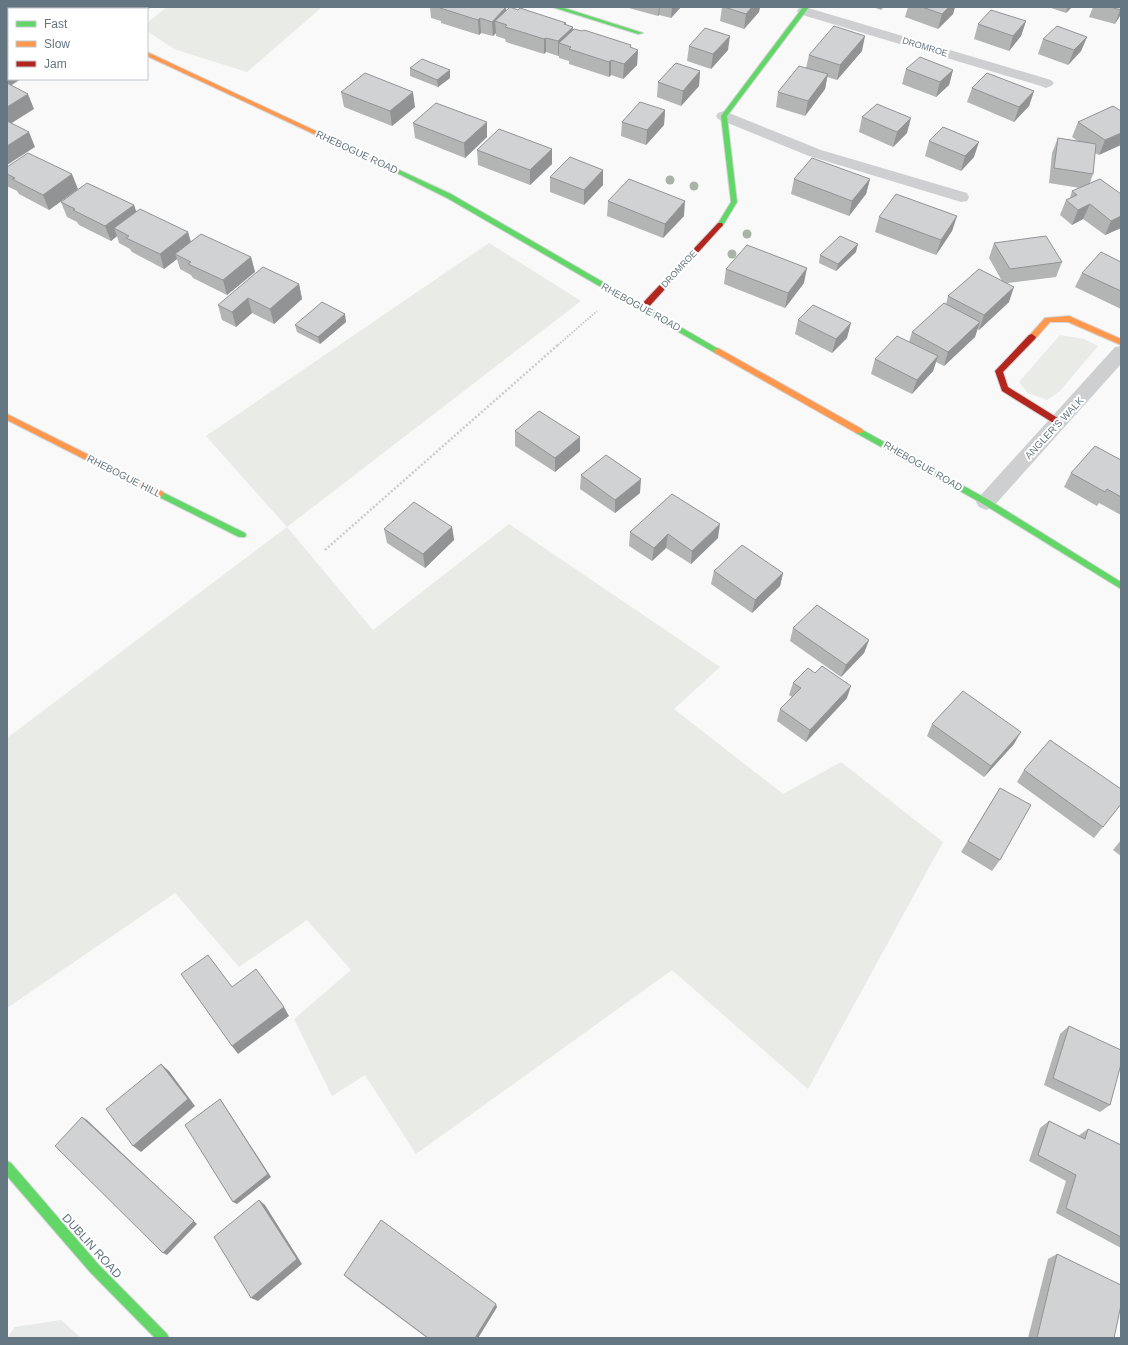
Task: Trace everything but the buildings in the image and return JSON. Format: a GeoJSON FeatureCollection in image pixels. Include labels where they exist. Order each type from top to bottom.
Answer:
{"type":"FeatureCollection","features":[{"type":"Feature","properties":{"kind":"street"},"geometry":{"type":"LineString","coordinates":[[555,7],[640,33]]}},
{"type":"Feature","properties":{"kind":"street","name":"DROMROE"},"geometry":{"type":"LineString","coordinates":[[643,308],[718,228],[734,202],[724,116],[805,9],[1046,83]]}},
{"type":"Feature","properties":{"kind":"street","name":"RHEBOGUE ROAD"},"geometry":{"type":"LineString","coordinates":[[148,54],[449,196],[617,294],[986,502],[1121,586]]}},
{"type":"Feature","properties":{"kind":"street"},"geometry":{"type":"LineString","coordinates":[[724,116],[815,153],[961,197]]}},
{"type":"Feature","properties":{"kind":"street"},"geometry":{"type":"LineString","coordinates":[[1058,422],[1005,389],[999,371],[1048,320],[1069,320],[1121,342]]}},
{"type":"Feature","properties":{"kind":"street","name":"ANGLER'S WALK"},"geometry":{"type":"LineString","coordinates":[[986,502],[1058,422],[1078,403],[1121,352]]}},
{"type":"Feature","properties":{"kind":"street","name":"RHEBOGUE HILL"},"geometry":{"type":"LineString","coordinates":[[7,417],[242,535]]}},
{"type":"Feature","properties":{"kind":"street","name":"DUBLIN ROAD"},"geometry":{"type":"LineString","coordinates":[[7,1167],[94,1268],[163,1338]]}},
{"type":"Feature","properties":{"kind":"path"},"geometry":{"type":"LineString","coordinates":[[325,550],[617,294]]}},
{"type":"Feature","properties":{"kind":"shaded area"},"geometry":{"type":"Polygon","coordinates":[[[167,7],[322,7],[247,72],[174,49],[148,32],[148,22],[167,7]]]}},
{"type":"Feature","properties":{"kind":"shaded area"},"geometry":{"type":"Polygon","coordinates":[[[489,243],[581,301],[287,527],[206,436],[489,243]]]}},
{"type":"Feature","properties":{"kind":"shaded area"},"geometry":{"type":"Polygon","coordinates":[[[1060,335],[1084,339],[1098,346],[1060,391],[1047,400],[1028,393],[1019,382],[1060,335]]]}},
{"type":"Feature","properties":{"kind":"shaded area"},"geometry":{"type":"Polygon","coordinates":[[[509,524],[720,667],[674,709],[783,794],[841,762],[943,842],[808,1089],[672,970],[416,1154],[365,1075],[332,1096],[294,1019],[351,970],[307,920],[239,967],[175,893],[7,1008],[7,738],[287,527],[373,630],[509,524]]]}},
{"type":"Feature","properties":{"kind":"shaded area"},"geometry":{"type":"Polygon","coordinates":[[[61,1320],[81,1338],[7,1338],[15,1327],[61,1320]]]}},
{"type":"Feature","properties":{"kind":"traffic: fast"},"geometry":{"type":"LineString","coordinates":[[555,7],[640,33]]}},
{"type":"Feature","properties":{"kind":"traffic: fast"},"geometry":{"type":"LineString","coordinates":[[720,225],[734,202],[724,116],[806,7]]}},
{"type":"Feature","properties":{"kind":"traffic: fast"},"geometry":{"type":"LineString","coordinates":[[397,171],[449,196],[718,351]]}},
{"type":"Feature","properties":{"kind":"traffic: fast"},"geometry":{"type":"LineString","coordinates":[[859,431],[986,502],[1121,586]]}},
{"type":"Feature","properties":{"kind":"traffic: fast"},"geometry":{"type":"LineString","coordinates":[[160,494],[242,535]]}},
{"type":"Feature","properties":{"kind":"traffic: fast"},"geometry":{"type":"LineString","coordinates":[[7,1167],[94,1268],[163,1338]]}},
{"type":"Feature","properties":{"kind":"traffic: slow"},"geometry":{"type":"LineString","coordinates":[[148,54],[397,171]]}},
{"type":"Feature","properties":{"kind":"traffic: slow"},"geometry":{"type":"LineString","coordinates":[[1032,337],[1048,320],[1069,319],[1121,342]]}},
{"type":"Feature","properties":{"kind":"traffic: slow"},"geometry":{"type":"LineString","coordinates":[[718,351],[859,431]]}},
{"type":"Feature","properties":{"kind":"traffic: slow"},"geometry":{"type":"LineString","coordinates":[[7,417],[160,494]]}},
{"type":"Feature","properties":{"kind":"traffic: jam"},"geometry":{"type":"LineString","coordinates":[[643,308],[720,225]]}},
{"type":"Feature","properties":{"kind":"traffic: jam"},"geometry":{"type":"LineString","coordinates":[[1032,337],[999,371],[1005,389],[1058,422]]}}]}
